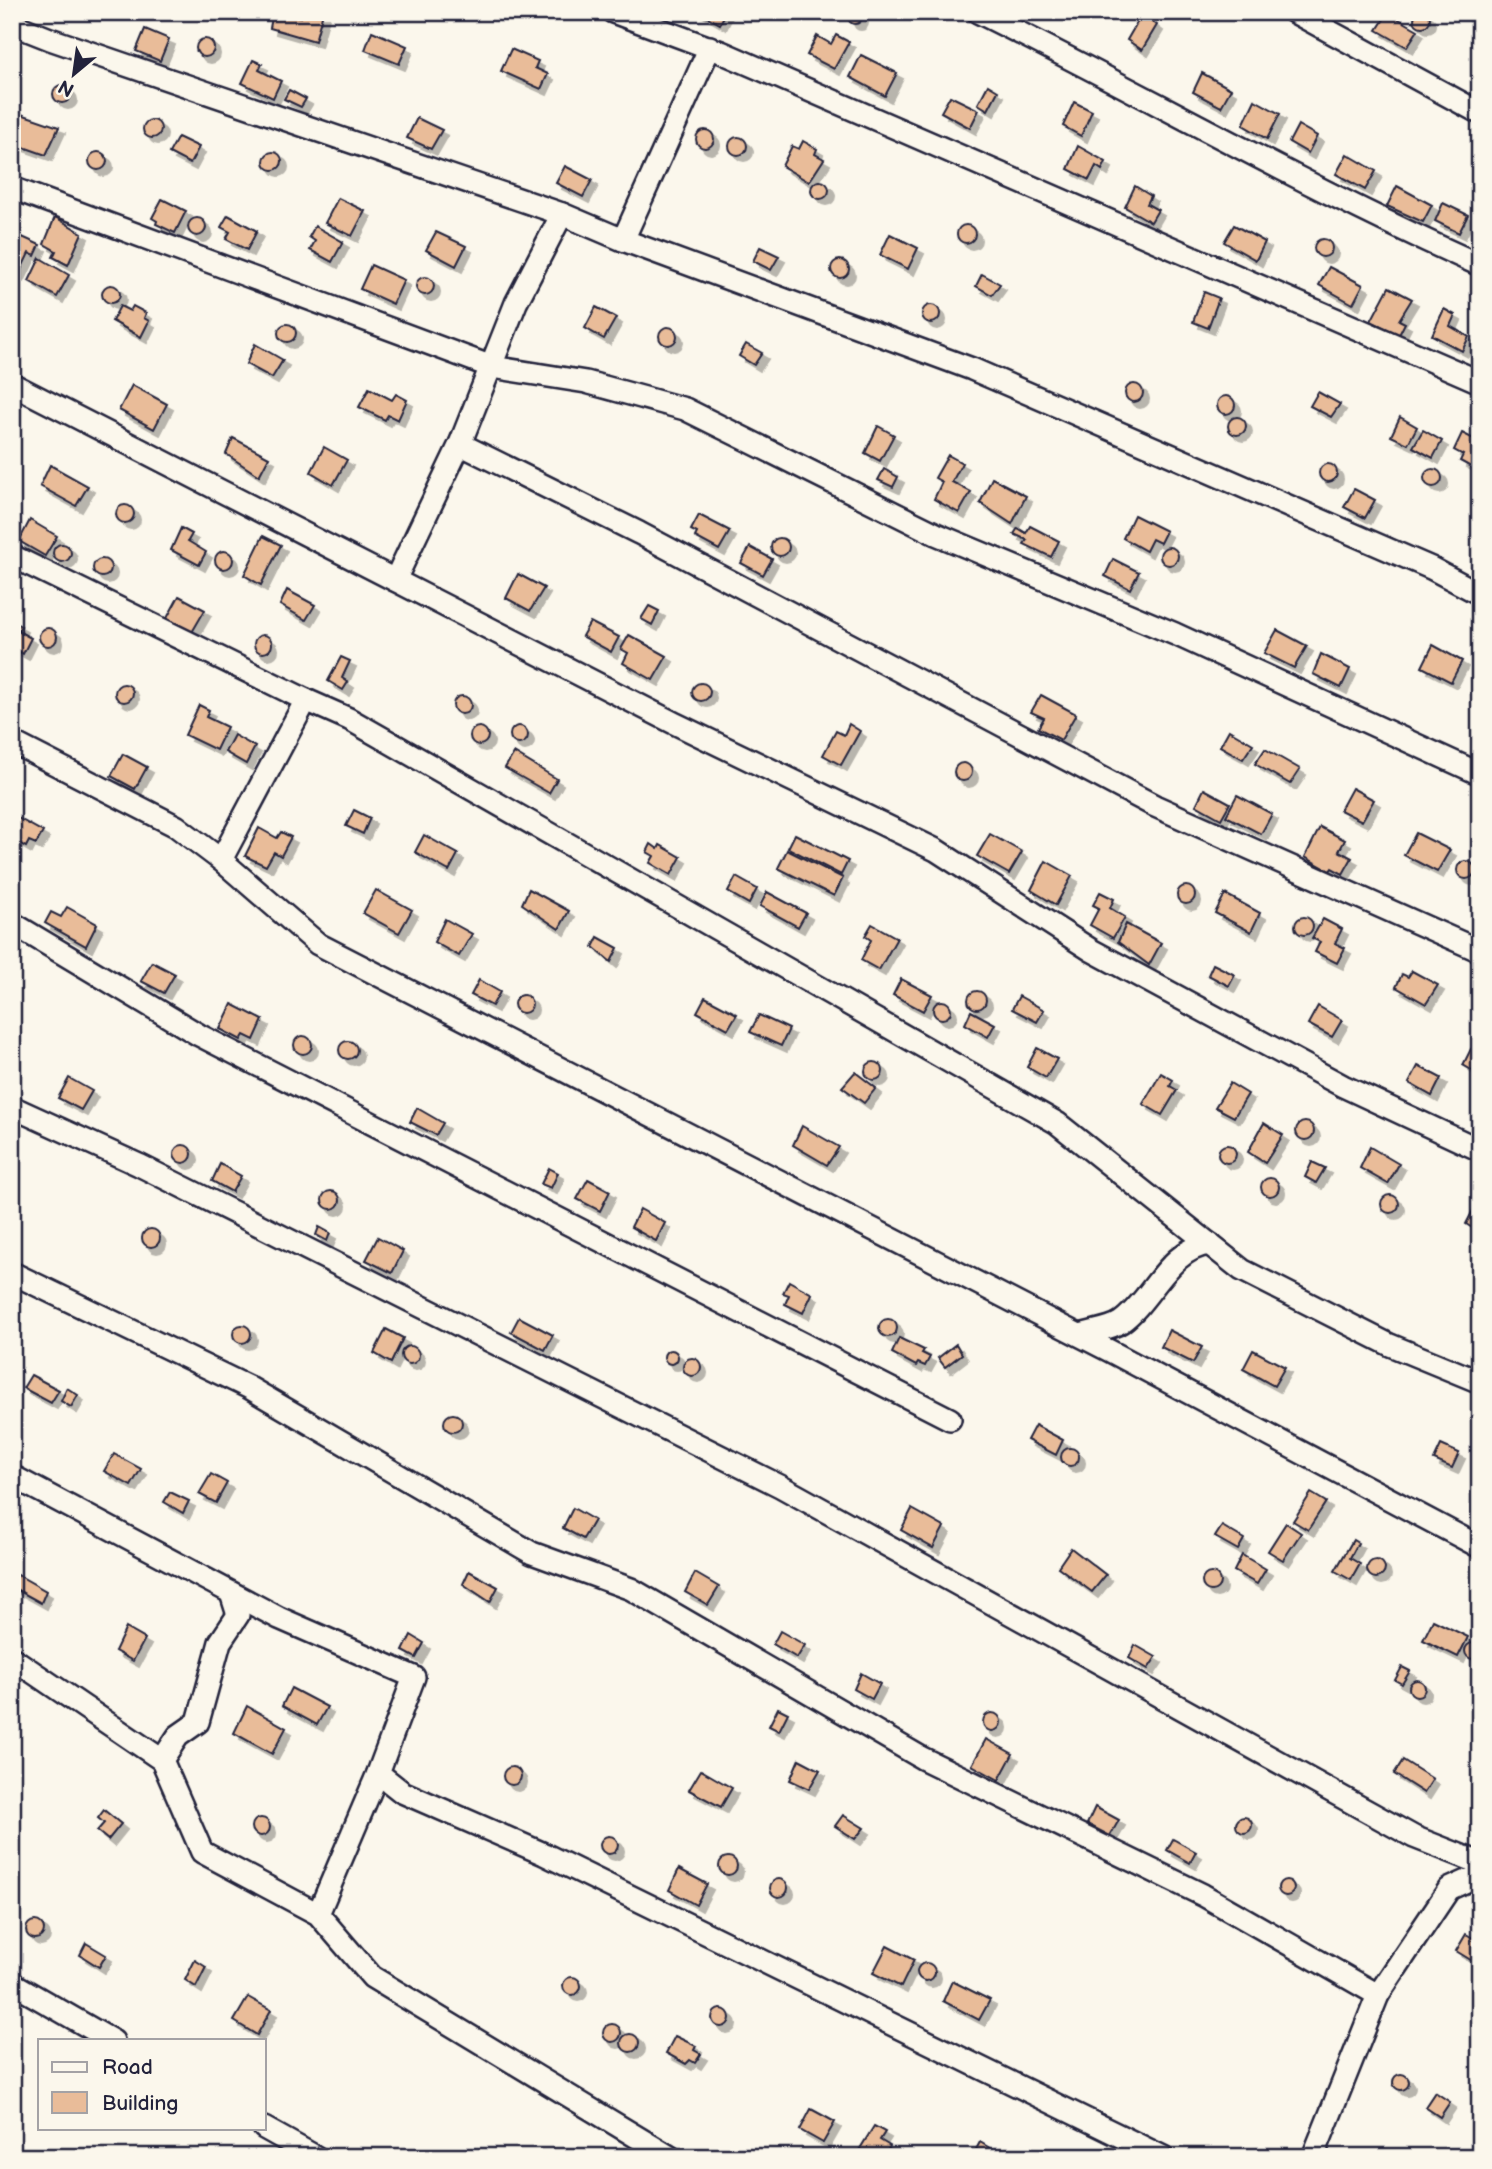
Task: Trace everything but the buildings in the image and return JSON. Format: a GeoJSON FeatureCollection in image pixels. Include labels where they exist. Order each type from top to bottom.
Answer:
{"type":"FeatureCollection","features":[{"type":"Feature","properties":{"kind":"street"},"geometry":{"type":"LineString","coordinates":[[612,12],[710,47],[1480,382]]}},
{"type":"Feature","properties":{"kind":"street"},"geometry":{"type":"LineString","coordinates":[[978,12],[1418,237],[1480,265]]}},
{"type":"Feature","properties":{"kind":"street"},"geometry":{"type":"LineString","coordinates":[[1294,12],[1480,113]]}},
{"type":"Feature","properties":{"kind":"street"},"geometry":{"type":"LineString","coordinates":[[12,23],[50,40],[562,214],[623,240],[972,369],[1431,569],[1480,594]]}},
{"type":"Feature","properties":{"kind":"street"},"geometry":{"type":"LineString","coordinates":[[623,240],[710,47]]}},
{"type":"Feature","properties":{"kind":"street"},"geometry":{"type":"LineString","coordinates":[[12,188],[492,367],[586,382],[684,409],[936,534],[1175,634],[1480,774]]}},
{"type":"Feature","properties":{"kind":"street"},"geometry":{"type":"LineString","coordinates":[[395,580],[460,444],[516,303],[562,214]]}},
{"type":"Feature","properties":{"kind":"street"},"geometry":{"type":"LineString","coordinates":[[12,384],[674,723],[936,850],[1091,950],[1343,1086],[1480,1150]]}},
{"type":"Feature","properties":{"kind":"street"},"geometry":{"type":"LineString","coordinates":[[460,444],[639,533],[1155,806],[1480,951]]}},
{"type":"Feature","properties":{"kind":"street"},"geometry":{"type":"LineString","coordinates":[[12,556],[349,719],[1057,1123],[1242,1270],[1390,1345],[1480,1382]]}},
{"type":"Feature","properties":{"kind":"street"},"geometry":{"type":"LineString","coordinates":[[222,860],[306,700]]}},
{"type":"Feature","properties":{"kind":"street"},"geometry":{"type":"LineString","coordinates":[[12,742],[176,826],[222,860],[318,944],[1080,1335],[1480,1547]]}},
{"type":"Feature","properties":{"kind":"street"},"geometry":{"type":"LineString","coordinates":[[12,923],[199,1035],[950,1419]]}},
{"type":"Feature","properties":{"kind":"street"},"geometry":{"type":"LineString","coordinates":[[12,1107],[162,1177],[780,1486],[1414,1837],[1480,1863]]}},
{"type":"Feature","properties":{"kind":"street"},"geometry":{"type":"LineString","coordinates":[[1080,1335],[1120,1323],[1171,1266],[1195,1245],[1210,1244]]}},
{"type":"Feature","properties":{"kind":"street"},"geometry":{"type":"LineString","coordinates":[[12,1273],[248,1387],[532,1553],[631,1589],[922,1758],[1203,1895],[1378,1995]]}},
{"type":"Feature","properties":{"kind":"street"},"geometry":{"type":"LineString","coordinates":[[12,1476],[279,1618],[415,1677],[378,1773],[318,1914]]}},
{"type":"Feature","properties":{"kind":"street"},"geometry":{"type":"LineString","coordinates":[[162,1760],[178,1736],[198,1722],[220,1642],[237,1615],[231,1592]]}},
{"type":"Feature","properties":{"kind":"street"},"geometry":{"type":"LineString","coordinates":[[12,1658],[162,1760],[202,1852],[318,1914],[372,1978],[670,2157]]}},
{"type":"Feature","properties":{"kind":"street"},"geometry":{"type":"LineString","coordinates":[[378,1773],[402,1792],[556,1860],[1163,2157]]}},
{"type":"Feature","properties":{"kind":"street"},"geometry":{"type":"LineString","coordinates":[[1313,2157],[1378,1995],[1449,1889],[1480,1875]]}},
{"type":"Feature","properties":{"kind":"street"},"geometry":{"type":"LineString","coordinates":[[12,1983],[110,2039]]}},
{"type":"Feature","properties":{"kind":"street"},"geometry":{"type":"LineString","coordinates":[[266,2129],[316,2157]]}}]}
